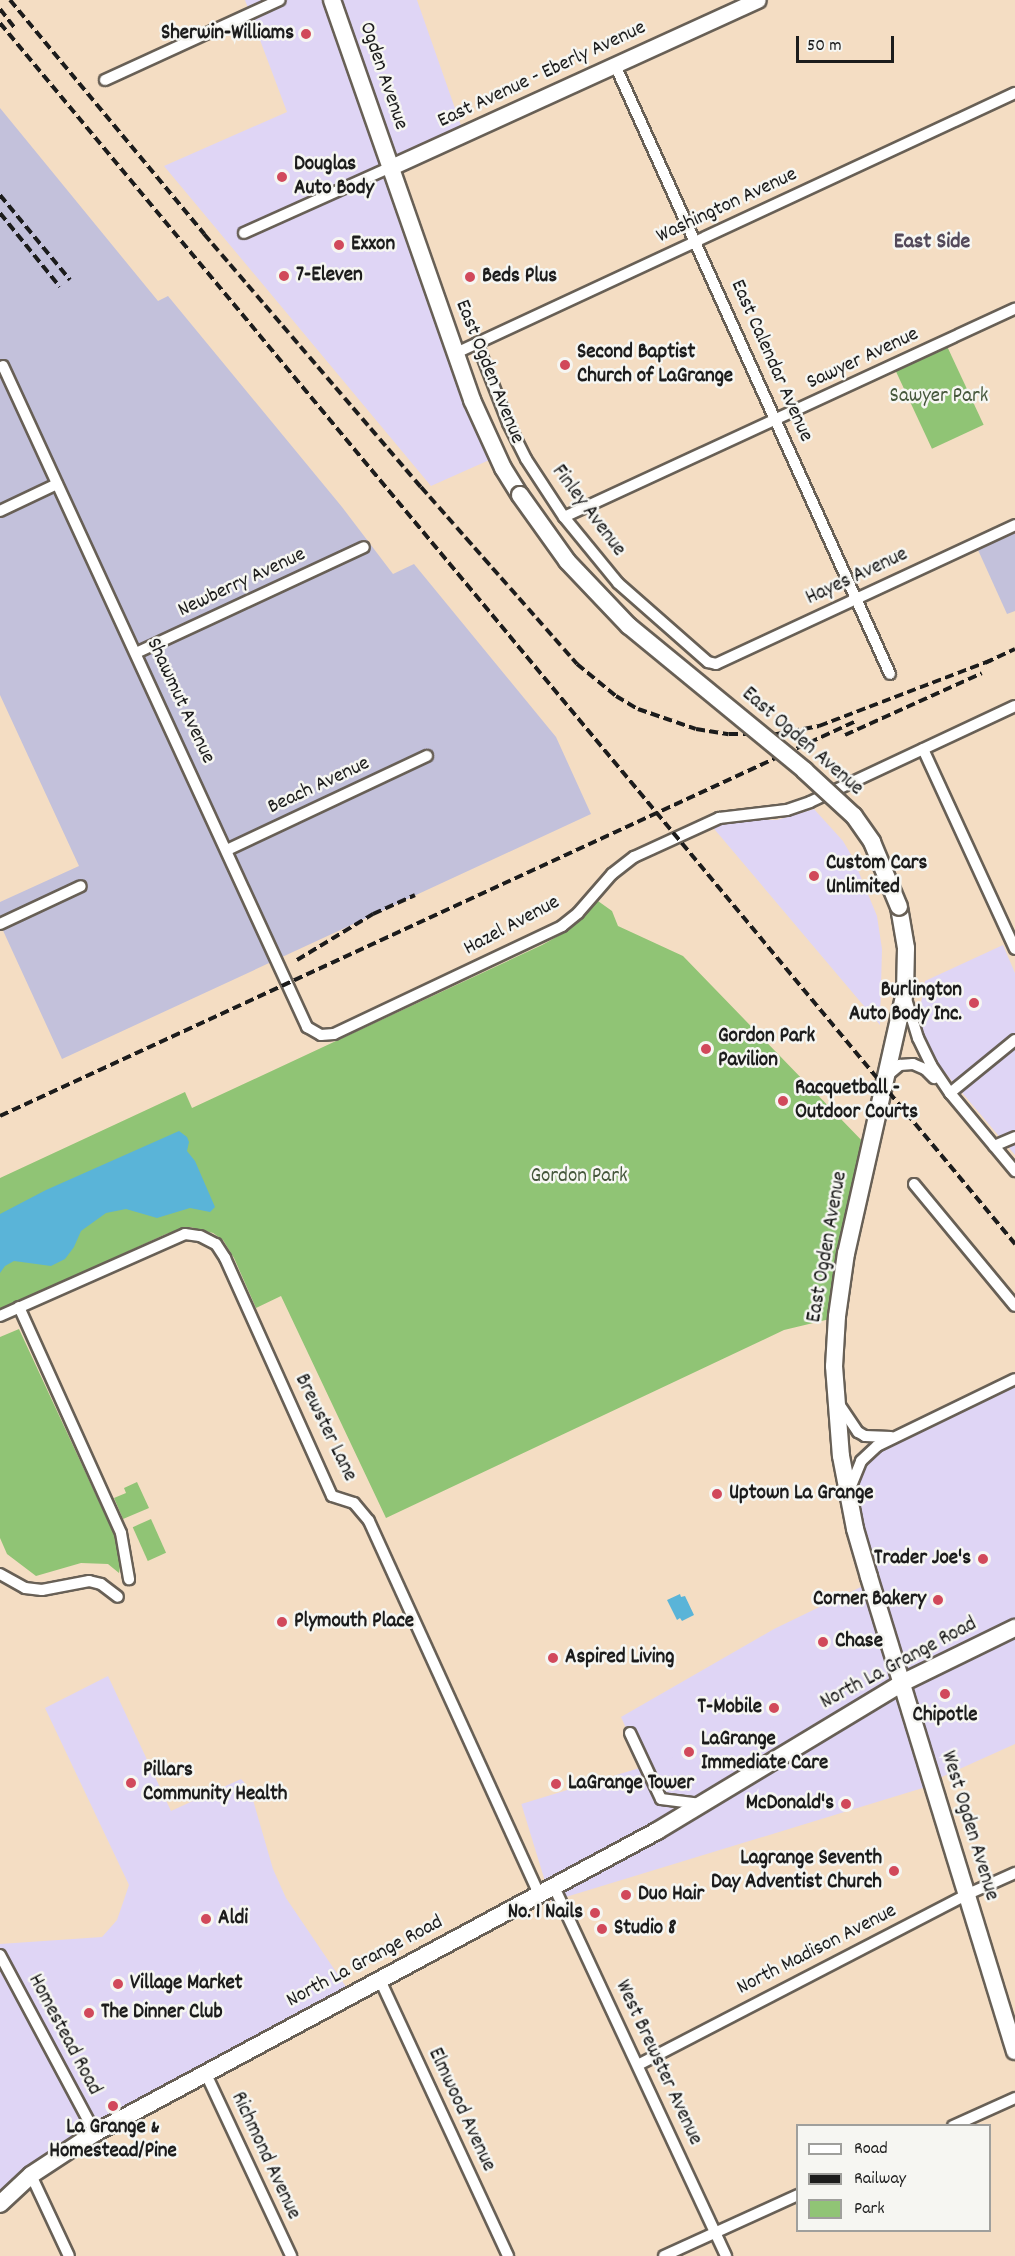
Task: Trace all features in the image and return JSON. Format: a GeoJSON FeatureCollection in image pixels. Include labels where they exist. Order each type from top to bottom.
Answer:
{"type":"FeatureCollection","features":[{"type":"Feature","properties":{"kind":"main road","name":"Ogden Avenue"},"geometry":{"type":"LineString","coordinates":[[333,0],[391,167]]}},
{"type":"Feature","properties":{"kind":"main road","name":"East Avenue - Eberly Avenue"},"geometry":{"type":"LineString","coordinates":[[391,167],[758,0]]}},
{"type":"Feature","properties":{"kind":"main road","name":"East Ogden Avenue"},"geometry":{"type":"LineString","coordinates":[[391,167],[457,362],[503,468],[540,525],[567,561],[629,626],[804,770],[854,816],[872,842],[899,907],[906,948],[905,992],[846,1253],[834,1340],[841,1456],[855,1529],[902,1683]]}},
{"type":"Feature","properties":{"kind":"main road","name":"North La Grange Road"},"geometry":{"type":"LineString","coordinates":[[26,2178],[94,2133],[657,1831],[902,1683],[1015,1628]]}},
{"type":"Feature","properties":{"kind":"main road","name":"West Ogden Avenue"},"geometry":{"type":"LineString","coordinates":[[902,1683],[1015,2051]]}},
{"type":"Feature","properties":{"kind":"main road"},"geometry":{"type":"LineString","coordinates":[[0,2204],[26,2178]]}},
{"type":"Feature","properties":{"kind":"street"},"geometry":{"type":"LineString","coordinates":[[105,80],[280,0]]}},
{"type":"Feature","properties":{"kind":"street","name":"East Calendar Avenue"},"geometry":{"type":"LineString","coordinates":[[615,65],[890,674]]}},
{"type":"Feature","properties":{"kind":"street","name":"Washington Avenue"},"geometry":{"type":"LineString","coordinates":[[457,362],[477,343],[1015,93]]}},
{"type":"Feature","properties":{"kind":"street","name":"East Avenue - Eberly Avenue"},"geometry":{"type":"LineString","coordinates":[[244,233],[391,167]]}},
{"type":"Feature","properties":{"kind":"street","name":"Sawyer Avenue"},"geometry":{"type":"LineString","coordinates":[[564,517],[777,421],[1015,309]]}},
{"type":"Feature","properties":{"kind":"street","name":"Finley Avenue"},"geometry":{"type":"LineString","coordinates":[[477,343],[508,423],[526,459],[564,517],[624,588],[708,663],[716,664]]}},
{"type":"Feature","properties":{"kind":"street","name":"Shawmut Avenue"},"geometry":{"type":"LineString","coordinates":[[3,366],[307,1027],[321,1035],[333,1034]]}},
{"type":"Feature","properties":{"kind":"street"},"geometry":{"type":"LineString","coordinates":[[0,511],[57,484]]}},
{"type":"Feature","properties":{"kind":"street","name":"Hayes Avenue"},"geometry":{"type":"LineString","coordinates":[[716,664],[1015,525]]}},
{"type":"Feature","properties":{"kind":"street","name":"Newberry Avenue"},"geometry":{"type":"LineString","coordinates":[[136,653],[364,548]]}},
{"type":"Feature","properties":{"kind":"street","name":"Hazel Avenue"},"geometry":{"type":"LineString","coordinates":[[333,1034],[543,937],[578,913],[603,883],[624,864],[692,830],[729,815],[787,810],[810,802],[1015,706]]}},
{"type":"Feature","properties":{"kind":"street"},"geometry":{"type":"LineString","coordinates":[[923,749],[1015,949]]}},
{"type":"Feature","properties":{"kind":"street","name":"Beach Avenue"},"geometry":{"type":"LineString","coordinates":[[227,850],[427,756]]}},
{"type":"Feature","properties":{"kind":"street"},"geometry":{"type":"LineString","coordinates":[[0,924],[81,886]]}},
{"type":"Feature","properties":{"kind":"street"},"geometry":{"type":"LineString","coordinates":[[905,992],[924,1052],[950,1093]]}},
{"type":"Feature","properties":{"kind":"street"},"geometry":{"type":"LineString","coordinates":[[950,1093],[1015,1040]]}},
{"type":"Feature","properties":{"kind":"street"},"geometry":{"type":"LineString","coordinates":[[888,1075],[900,1065],[913,1064],[925,1069],[950,1093],[1015,1171]]}},
{"type":"Feature","properties":{"kind":"street"},"geometry":{"type":"LineString","coordinates":[[994,1146],[1015,1137]]}},
{"type":"Feature","properties":{"kind":"street"},"geometry":{"type":"LineString","coordinates":[[914,1184],[1015,1306]]}},
{"type":"Feature","properties":{"kind":"street","name":"Brewster Lane"},"geometry":{"type":"LineString","coordinates":[[0,1316],[185,1234],[200,1236],[216,1244],[225,1258],[332,1496],[354,1503],[369,1521],[546,1891]]}},
{"type":"Feature","properties":{"kind":"street"},"geometry":{"type":"LineString","coordinates":[[19,1307],[122,1533],[129,1579]]}},
{"type":"Feature","properties":{"kind":"street"},"geometry":{"type":"LineString","coordinates":[[849,1494],[863,1459],[892,1437],[1015,1379]]}},
{"type":"Feature","properties":{"kind":"street"},"geometry":{"type":"LineString","coordinates":[[836,1399],[858,1432],[865,1436],[892,1437]]}},
{"type":"Feature","properties":{"kind":"street"},"geometry":{"type":"LineString","coordinates":[[0,1574],[25,1588],[42,1590],[89,1581],[100,1584],[118,1597]]}},
{"type":"Feature","properties":{"kind":"street"},"geometry":{"type":"LineString","coordinates":[[630,1733],[661,1799],[707,1801]]}},
{"type":"Feature","properties":{"kind":"street","name":"North Madison Avenue"},"geometry":{"type":"LineString","coordinates":[[638,2065],[966,1895],[1015,1873]]}},
{"type":"Feature","properties":{"kind":"street","name":"West Brewster Avenue"},"geometry":{"type":"LineString","coordinates":[[546,1891],[638,2065],[726,2256]]}},
{"type":"Feature","properties":{"kind":"street","name":"Homestead Road"},"geometry":{"type":"LineString","coordinates":[[1,1959],[94,2133]]}},
{"type":"Feature","properties":{"kind":"street","name":"Elmwood Avenue"},"geometry":{"type":"LineString","coordinates":[[380,1980],[508,2256]]}},
{"type":"Feature","properties":{"kind":"street","name":"Richmond Avenue"},"geometry":{"type":"LineString","coordinates":[[205,2073],[291,2256]]}},
{"type":"Feature","properties":{"kind":"street"},"geometry":{"type":"LineString","coordinates":[[957,2124],[1015,2098]]}},
{"type":"Feature","properties":{"kind":"street"},"geometry":{"type":"LineString","coordinates":[[26,2178],[69,2256]]}},
{"type":"Feature","properties":{"kind":"street"},"geometry":{"type":"LineString","coordinates":[[664,2256],[796,2196]]}},
{"type":"Feature","properties":{"kind":"shaded area"},"geometry":{"type":"Polygon","coordinates":[[[245,0],[417,0],[464,134],[392,167],[496,457],[431,486],[164,166],[287,112],[245,0]]]}},
{"type":"Feature","properties":{"kind":"shaded area"},"geometry":{"type":"Polygon","coordinates":[[[0,108],[158,301],[168,296],[342,507],[393,574],[414,564],[556,737],[591,814],[62,1059],[0,924],[0,902],[79,866],[0,695],[0,108]]]}},
{"type":"Feature","properties":{"kind":"shaded area"},"geometry":{"type":"Polygon","coordinates":[[[1015,533],[1015,611],[1007,614],[978,550],[1015,533]]]}},
{"type":"Feature","properties":{"kind":"shaded area"},"geometry":{"type":"Polygon","coordinates":[[[814,809],[843,841],[853,858],[877,916],[882,949],[880,1025],[710,824],[729,819],[777,820],[814,809]]]}},
{"type":"Feature","properties":{"kind":"shaded area"},"geometry":{"type":"Polygon","coordinates":[[[1003,945],[1015,973],[1015,1155],[930,1055],[922,1032],[920,1008],[925,981],[1003,945]]]}},
{"type":"Feature","properties":{"kind":"shaded area"},"geometry":{"type":"Polygon","coordinates":[[[1015,1380],[1015,1625],[906,1677],[851,1491],[861,1465],[877,1446],[1015,1380]]]}},
{"type":"Feature","properties":{"kind":"shaded area"},"geometry":{"type":"Polygon","coordinates":[[[867,1584],[897,1681],[666,1817],[621,1717],[774,1629],[867,1584]]]}},
{"type":"Feature","properties":{"kind":"shaded area"},"geometry":{"type":"Polygon","coordinates":[[[1015,1632],[1015,1744],[935,1780],[908,1683],[1015,1632]]]}},
{"type":"Feature","properties":{"kind":"shaded area"},"geometry":{"type":"Polygon","coordinates":[[[108,1676],[171,1811],[241,1779],[244,1782],[253,1800],[273,1869],[286,1898],[351,1994],[96,2128],[0,2201],[0,1944],[102,1937],[117,1920],[129,1885],[45,1708],[108,1676]]]}},
{"type":"Feature","properties":{"kind":"shaded area"},"geometry":{"type":"Polygon","coordinates":[[[901,1688],[931,1786],[551,1902],[521,1804],[901,1688]]]}},
{"type":"Feature","properties":{"kind":"green space","name":"Sawyer Park"},"geometry":{"type":"Polygon","coordinates":[[[946,344],[984,425],[932,449],[894,368],[946,344]]]}},
{"type":"Feature","properties":{"kind":"green space","name":"Gordon Park"},"geometry":{"type":"Polygon","coordinates":[[[598,901],[612,911],[618,926],[683,956],[868,1147],[834,1318],[784,1330],[386,1518],[281,1296],[256,1308],[234,1258],[223,1240],[213,1233],[190,1227],[166,1234],[0,1310],[0,1178],[185,1092],[192,1108],[542,945],[569,930],[598,901]]]}},
{"type":"Feature","properties":{"kind":"green space"},"geometry":{"type":"Polygon","coordinates":[[[19,1329],[114,1534],[122,1557],[119,1573],[108,1564],[81,1563],[36,1576],[7,1554],[0,1538],[0,1337],[19,1329]]]}},
{"type":"Feature","properties":{"kind":"green space"},"geometry":{"type":"Polygon","coordinates":[[[137,1482],[149,1508],[123,1519],[114,1498],[126,1493],[124,1488],[137,1482]]]}},
{"type":"Feature","properties":{"kind":"green space"},"geometry":{"type":"Polygon","coordinates":[[[151,1519],[166,1553],[148,1561],[133,1527],[151,1519]]]}},
{"type":"Feature","properties":{"kind":"water"},"geometry":{"type":"Polygon","coordinates":[[[179,1131],[187,1137],[189,1142],[187,1151],[195,1161],[215,1207],[210,1212],[190,1208],[157,1218],[126,1209],[106,1213],[81,1231],[74,1247],[65,1259],[51,1266],[14,1261],[5,1266],[0,1273],[0,1214],[46,1190],[179,1131]]]}},
{"type":"Feature","properties":{"kind":"water"},"geometry":{"type":"Polygon","coordinates":[[[680,1594],[681,1597],[685,1596],[694,1615],[682,1621],[680,1618],[677,1620],[667,1600],[680,1594]]]}},
{"type":"Feature","properties":{"kind":"railway"},"geometry":{"type":"LineString","coordinates":[[10,0],[204,234],[421,487],[577,664],[616,696],[638,709],[696,729],[729,734],[777,734],[819,726],[992,660]]}},
{"type":"Feature","properties":{"kind":"railway"},"geometry":{"type":"LineString","coordinates":[[0,9],[15,28]]}},
{"type":"Feature","properties":{"kind":"railway"},"geometry":{"type":"LineString","coordinates":[[0,23],[1015,1244]]}},
{"type":"Feature","properties":{"kind":"railway"},"geometry":{"type":"LineString","coordinates":[[0,195],[70,280]]}},
{"type":"Feature","properties":{"kind":"railway"},"geometry":{"type":"LineString","coordinates":[[0,213],[60,287]]}},
{"type":"Feature","properties":{"kind":"railway"},"geometry":{"type":"LineString","coordinates":[[985,663],[1015,649]]}},
{"type":"Feature","properties":{"kind":"railway"},"geometry":{"type":"LineString","coordinates":[[845,735],[982,673]]}},
{"type":"Feature","properties":{"kind":"railway"},"geometry":{"type":"LineString","coordinates":[[0,1116],[854,722]]}},
{"type":"Feature","properties":{"kind":"railway"},"geometry":{"type":"LineString","coordinates":[[297,960],[373,914],[415,895]]}},
{"type":"Feature","properties":{"kind":"place","name":"Sherwin-Williams"},"geometry":{"type":"Point","coordinates":[306,34]}},
{"type":"Feature","properties":{"kind":"place","name":"Douglas Auto Body"},"geometry":{"type":"Point","coordinates":[282,177]}},
{"type":"Feature","properties":{"kind":"place","name":"Exxon"},"geometry":{"type":"Point","coordinates":[339,245]}},
{"type":"Feature","properties":{"kind":"place","name":"7-Eleven"},"geometry":{"type":"Point","coordinates":[284,276]}},
{"type":"Feature","properties":{"kind":"place","name":"Beds Plus"},"geometry":{"type":"Point","coordinates":[470,277]}},
{"type":"Feature","properties":{"kind":"place","name":"Second Baptist Church of LaGrange"},"geometry":{"type":"Point","coordinates":[565,365]}},
{"type":"Feature","properties":{"kind":"place","name":"Custom Cars Unlimited"},"geometry":{"type":"Point","coordinates":[814,876]}},
{"type":"Feature","properties":{"kind":"place","name":"Burlington Auto Body Inc."},"geometry":{"type":"Point","coordinates":[974,1003]}},
{"type":"Feature","properties":{"kind":"place","name":"Gordon Park Pavilion"},"geometry":{"type":"Point","coordinates":[706,1049]}},
{"type":"Feature","properties":{"kind":"place","name":"Racquetball - Outdoor Courts"},"geometry":{"type":"Point","coordinates":[783,1101]}},
{"type":"Feature","properties":{"kind":"place","name":"Uptown La Grange"},"geometry":{"type":"Point","coordinates":[717,1494]}},
{"type":"Feature","properties":{"kind":"place","name":"Trader Joe's"},"geometry":{"type":"Point","coordinates":[983,1559]}},
{"type":"Feature","properties":{"kind":"place","name":"Corner Bakery"},"geometry":{"type":"Point","coordinates":[938,1600]}},
{"type":"Feature","properties":{"kind":"place","name":"Plymouth Place"},"geometry":{"type":"Point","coordinates":[282,1622]}},
{"type":"Feature","properties":{"kind":"place","name":"Chase"},"geometry":{"type":"Point","coordinates":[823,1642]}},
{"type":"Feature","properties":{"kind":"place","name":"Aspired Living"},"geometry":{"type":"Point","coordinates":[553,1658]}},
{"type":"Feature","properties":{"kind":"place","name":"Chipotle"},"geometry":{"type":"Point","coordinates":[945,1694]}},
{"type":"Feature","properties":{"kind":"place","name":"T-Mobile"},"geometry":{"type":"Point","coordinates":[774,1708]}},
{"type":"Feature","properties":{"kind":"place","name":"LaGrange Immediate Care"},"geometry":{"type":"Point","coordinates":[689,1752]}},
{"type":"Feature","properties":{"kind":"place","name":"Pillars Community Health"},"geometry":{"type":"Point","coordinates":[131,1783]}},
{"type":"Feature","properties":{"kind":"place","name":"LaGrange Tower"},"geometry":{"type":"Point","coordinates":[556,1784]}},
{"type":"Feature","properties":{"kind":"place","name":"McDonald's"},"geometry":{"type":"Point","coordinates":[846,1804]}},
{"type":"Feature","properties":{"kind":"place","name":"Lagrange Seventh Day Adventist Church"},"geometry":{"type":"Point","coordinates":[894,1871]}},
{"type":"Feature","properties":{"kind":"place","name":"Duo Hair"},"geometry":{"type":"Point","coordinates":[626,1895]}},
{"type":"Feature","properties":{"kind":"place","name":"No. 1 Nails"},"geometry":{"type":"Point","coordinates":[595,1913]}},
{"type":"Feature","properties":{"kind":"place","name":"Aldi"},"geometry":{"type":"Point","coordinates":[206,1919]}},
{"type":"Feature","properties":{"kind":"place","name":"Studio 8"},"geometry":{"type":"Point","coordinates":[602,1929]}},
{"type":"Feature","properties":{"kind":"place","name":"Village Market"},"geometry":{"type":"Point","coordinates":[118,1984]}},
{"type":"Feature","properties":{"kind":"place","name":"The Dinner Club"},"geometry":{"type":"Point","coordinates":[89,2013]}},
{"type":"Feature","properties":{"kind":"place","name":"La Grange & Homestead/Pine"},"geometry":{"type":"Point","coordinates":[113,2106]}},
{"type":"Feature","properties":{"kind":"district","name":"East Side"},"geometry":{"type":"Point","coordinates":[932,243]}}]}
